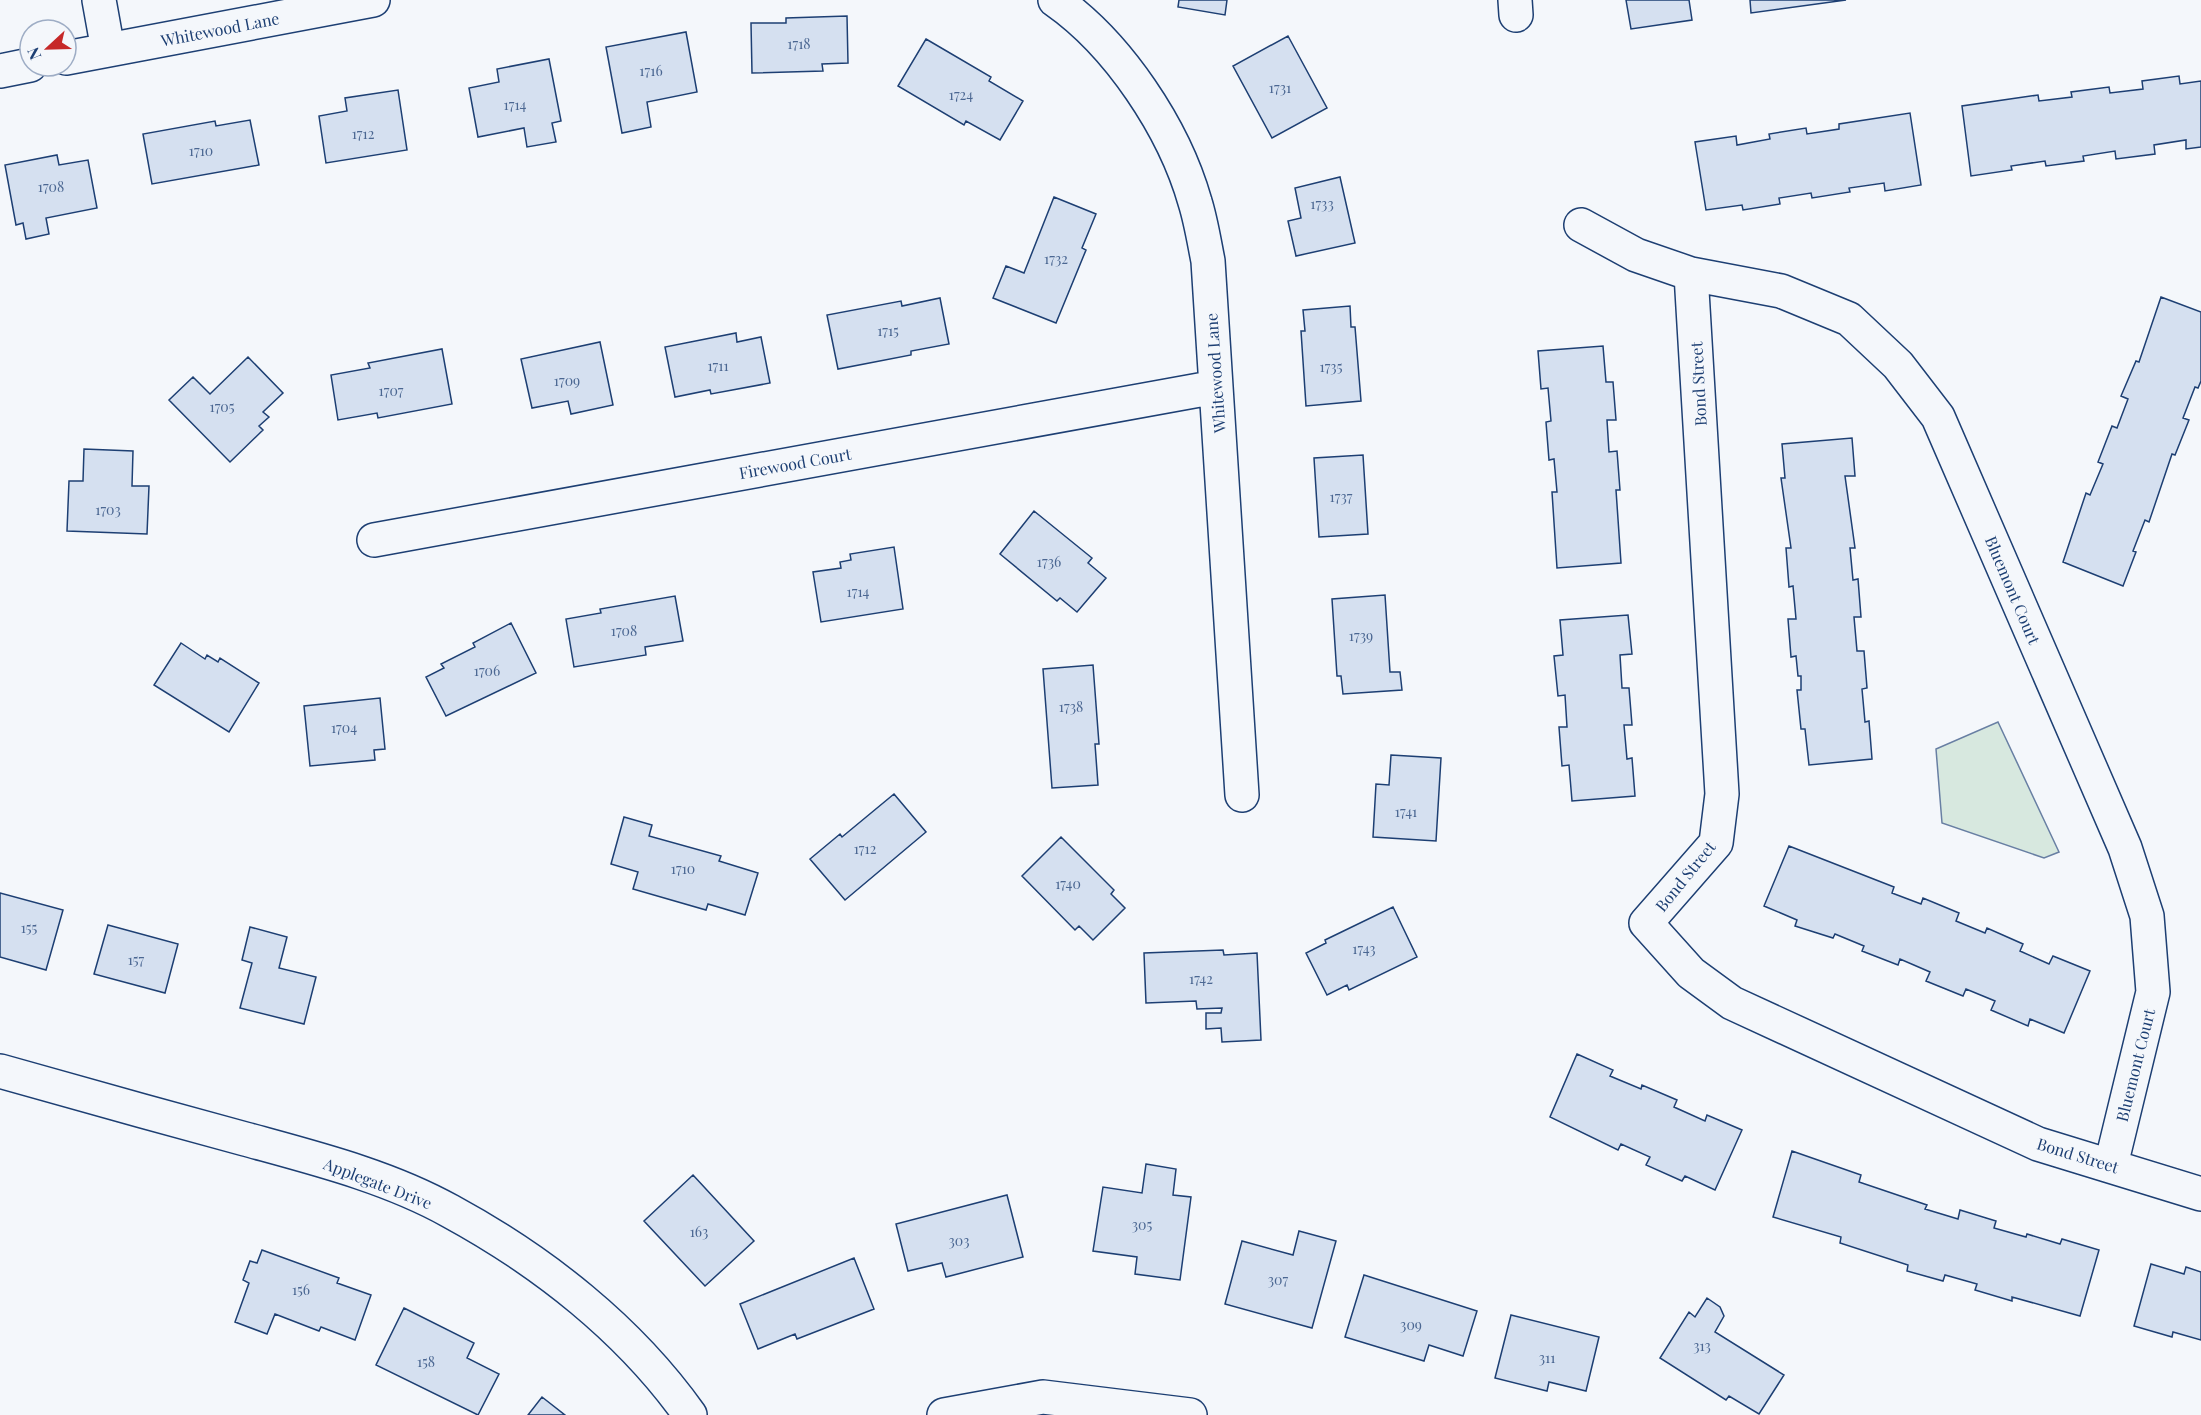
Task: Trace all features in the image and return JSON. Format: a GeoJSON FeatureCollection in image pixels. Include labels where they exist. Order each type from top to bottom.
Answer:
{"type":"FeatureCollection","features":[{"type":"Feature","properties":{"kind":"street"},"geometry":{"type":"LineString","coordinates":[[99,0],[108,50]]}},
{"type":"Feature","properties":{"kind":"street","name":"Whitewood Lane"},"geometry":{"type":"LineString","coordinates":[[78,56],[373,0]]}},
{"type":"Feature","properties":{"kind":"street","name":"Whitewood Lane"},"geometry":{"type":"LineString","coordinates":[[1054,0],[1094,34],[1133,78],[1167,132],[1195,200],[1208,261],[1242,795]]}},
{"type":"Feature","properties":{"kind":"street"},"geometry":{"type":"LineString","coordinates":[[0,71],[18,67]]}},
{"type":"Feature","properties":{"kind":"street","name":"Bluemont Court"},"geometry":{"type":"LineString","coordinates":[[1581,225],[1636,255],[1691,274],[1781,291],[1849,319],[1898,365],[1938,417],[2125,848],[2147,916],[2153,992],[2111,1165]]}},
{"type":"Feature","properties":{"kind":"street","name":"Bond Street"},"geometry":{"type":"LineString","coordinates":[[1691,274],[1722,794],[1716,843],[1646,923],[1691,973],[1732,1003],[2038,1144],[2201,1194]]}},
{"type":"Feature","properties":{"kind":"street","name":"Firewood Court"},"geometry":{"type":"LineString","coordinates":[[374,540],[1216,387]]}},
{"type":"Feature","properties":{"kind":"street","name":"Applegate Drive"},"geometry":{"type":"LineString","coordinates":[[0,1071],[331,1163],[386,1182],[450,1210],[545,1271],[576,1294],[647,1361],[690,1415]]}},
{"type":"Feature","properties":{"kind":"street"},"geometry":{"type":"LineString","coordinates":[[944,1415],[1043,1397],[1190,1415]]}},
{"type":"Feature","properties":{"kind":"shaded area"},"geometry":{"type":"Polygon","coordinates":[[[1998,722],[2059,852],[2044,858],[1942,823],[1936,749],[1998,722]]]}},
{"type":"Feature","properties":{"kind":"building"},"geometry":{"type":"Polygon","coordinates":[[[1179,0],[1227,0],[1225,15],[1178,7],[1179,0]]]}},
{"type":"Feature","properties":{"kind":"building"},"geometry":{"type":"Polygon","coordinates":[[[1626,0],[1689,0],[1692,20],[1631,29],[1626,0]]]}},
{"type":"Feature","properties":{"kind":"building"},"geometry":{"type":"Polygon","coordinates":[[[1750,0],[1846,0],[1751,13],[1750,0]]]}},
{"type":"Feature","properties":{"kind":"building"},"geometry":{"type":"Polygon","coordinates":[[[847,16],[848,63],[822,64],[823,71],[752,73],[751,23],[786,23],[786,18],[847,16]]]}},
{"type":"Feature","properties":{"kind":"building"},"geometry":{"type":"Polygon","coordinates":[[[686,32],[697,92],[647,102],[651,127],[622,133],[606,47],[686,32]]]}},
{"type":"Feature","properties":{"kind":"building"},"geometry":{"type":"Polygon","coordinates":[[[1288,36],[1327,108],[1272,138],[1233,66],[1288,36]]]}},
{"type":"Feature","properties":{"kind":"building"},"geometry":{"type":"Polygon","coordinates":[[[926,39],[991,77],[989,81],[1023,101],[1000,140],[966,121],[964,125],[898,86],[926,39]]]}},
{"type":"Feature","properties":{"kind":"building"},"geometry":{"type":"Polygon","coordinates":[[[549,59],[561,121],[552,123],[556,142],[527,147],[524,128],[478,137],[469,88],[499,82],[497,69],[549,59]]]}},
{"type":"Feature","properties":{"kind":"building"},"geometry":{"type":"Polygon","coordinates":[[[2179,76],[2180,84],[2201,81],[2201,147],[2186,149],[2186,140],[2154,145],[2155,154],[2116,159],[2115,151],[2083,156],[2084,161],[2046,166],[2045,161],[2011,166],[2012,170],[1971,176],[1962,106],[2038,95],[2039,101],[2072,97],[2071,92],[2109,87],[2110,93],[2143,89],[2142,81],[2179,76]]]}},
{"type":"Feature","properties":{"kind":"building"},"geometry":{"type":"Polygon","coordinates":[[[398,90],[407,150],[326,163],[319,116],[347,111],[345,98],[398,90]]]}},
{"type":"Feature","properties":{"kind":"building"},"geometry":{"type":"Polygon","coordinates":[[[1910,113],[1921,185],[1885,191],[1884,183],[1849,188],[1850,192],[1812,198],[1811,193],[1779,198],[1780,204],[1743,210],[1742,205],[1706,210],[1695,142],[1736,136],[1737,145],[1770,139],[1769,134],[1806,128],[1807,134],[1839,129],[1839,124],[1910,113]]]}},
{"type":"Feature","properties":{"kind":"building"},"geometry":{"type":"Polygon","coordinates":[[[250,120],[259,165],[152,184],[143,134],[215,121],[216,126],[250,120]]]}},
{"type":"Feature","properties":{"kind":"building"},"geometry":{"type":"Polygon","coordinates":[[[57,155],[59,165],[88,160],[97,208],[46,218],[49,234],[26,239],[23,223],[16,225],[5,165],[57,155]]]}},
{"type":"Feature","properties":{"kind":"building"},"geometry":{"type":"Polygon","coordinates":[[[1340,177],[1355,243],[1296,256],[1288,221],[1301,218],[1295,188],[1340,177]]]}},
{"type":"Feature","properties":{"kind":"building"},"geometry":{"type":"Polygon","coordinates":[[[1054,197],[1096,214],[1082,248],[1086,250],[1056,323],[993,298],[1006,266],[1024,273],[1054,197]]]}},
{"type":"Feature","properties":{"kind":"building"},"geometry":{"type":"Polygon","coordinates":[[[2161,297],[2201,312],[2201,381],[2198,388],[2195,387],[2183,418],[2189,420],[2175,455],[2172,454],[2149,522],[2145,520],[2123,586],[2063,562],[2086,493],[2090,495],[2103,464],[2098,462],[2112,426],[2117,428],[2128,399],[2121,396],[2136,361],[2139,362],[2161,297]]]}},
{"type":"Feature","properties":{"kind":"building"},"geometry":{"type":"Polygon","coordinates":[[[940,298],[949,344],[911,351],[911,355],[838,369],[827,315],[901,301],[902,306],[940,298]]]}},
{"type":"Feature","properties":{"kind":"building"},"geometry":{"type":"Polygon","coordinates":[[[1350,306],[1351,327],[1355,327],[1361,401],[1306,406],[1301,331],[1305,331],[1303,310],[1350,306]]]}},
{"type":"Feature","properties":{"kind":"building"},"geometry":{"type":"Polygon","coordinates":[[[736,333],[737,342],[761,337],[770,383],[711,394],[710,390],[675,397],[665,347],[736,333]]]}},
{"type":"Feature","properties":{"kind":"building"},"geometry":{"type":"Polygon","coordinates":[[[600,342],[613,405],[571,414],[568,401],[532,408],[521,359],[600,342]]]}},
{"type":"Feature","properties":{"kind":"building"},"geometry":{"type":"Polygon","coordinates":[[[1603,346],[1606,382],[1613,382],[1616,420],[1607,420],[1609,452],[1617,451],[1620,490],[1616,490],[1621,563],[1557,568],[1552,492],[1557,492],[1554,459],[1549,460],[1546,422],[1551,421],[1548,388],[1541,389],[1538,351],[1603,346]]]}},
{"type":"Feature","properties":{"kind":"building"},"geometry":{"type":"Polygon","coordinates":[[[442,349],[452,404],[378,418],[377,413],[338,420],[331,375],[370,368],[368,363],[442,349]]]}},
{"type":"Feature","properties":{"kind":"building"},"geometry":{"type":"Polygon","coordinates":[[[248,357],[283,393],[263,412],[269,417],[259,426],[263,430],[230,462],[169,400],[193,377],[210,394],[248,357]]]}},
{"type":"Feature","properties":{"kind":"building"},"geometry":{"type":"Polygon","coordinates":[[[1852,438],[1855,476],[1845,476],[1855,548],[1850,548],[1853,580],[1858,579],[1861,617],[1854,617],[1857,651],[1864,651],[1867,688],[1862,689],[1865,722],[1869,721],[1872,759],[1809,765],[1805,729],[1801,729],[1797,690],[1801,690],[1801,676],[1798,676],[1796,656],[1791,657],[1788,619],[1796,619],[1793,586],[1789,587],[1786,548],[1791,548],[1781,478],[1785,478],[1782,444],[1852,438]]]}},
{"type":"Feature","properties":{"kind":"building"},"geometry":{"type":"Polygon","coordinates":[[[84,449],[133,451],[132,486],[149,486],[147,534],[67,531],[69,481],[83,481],[84,449]]]}},
{"type":"Feature","properties":{"kind":"building"},"geometry":{"type":"Polygon","coordinates":[[[1363,455],[1368,534],[1319,537],[1314,458],[1363,455]]]}},
{"type":"Feature","properties":{"kind":"building"},"geometry":{"type":"Polygon","coordinates":[[[1034,511],[1092,558],[1088,563],[1106,578],[1077,612],[1060,598],[1057,601],[1000,554],[1034,511]]]}},
{"type":"Feature","properties":{"kind":"building"},"geometry":{"type":"Polygon","coordinates":[[[894,547],[903,609],[821,622],[813,572],[841,568],[840,562],[851,560],[850,554],[894,547]]]}},
{"type":"Feature","properties":{"kind":"building"},"geometry":{"type":"Polygon","coordinates":[[[1385,595],[1390,672],[1400,672],[1402,690],[1343,694],[1341,676],[1337,676],[1332,599],[1385,595]]]}},
{"type":"Feature","properties":{"kind":"building"},"geometry":{"type":"Polygon","coordinates":[[[675,596],[683,641],[645,647],[646,655],[574,667],[566,619],[601,613],[600,609],[675,596]]]}},
{"type":"Feature","properties":{"kind":"building"},"geometry":{"type":"Polygon","coordinates":[[[1628,615],[1632,654],[1620,655],[1622,688],[1629,688],[1632,725],[1624,725],[1627,759],[1632,758],[1635,796],[1572,801],[1569,765],[1562,766],[1559,727],[1567,727],[1565,695],[1558,696],[1554,656],[1563,655],[1560,620],[1628,615]]]}},
{"type":"Feature","properties":{"kind":"building"},"geometry":{"type":"Polygon","coordinates":[[[511,623],[536,673],[446,716],[426,677],[444,668],[441,664],[475,647],[473,643],[511,623]]]}},
{"type":"Feature","properties":{"kind":"building"},"geometry":{"type":"Polygon","coordinates":[[[181,643],[205,659],[207,655],[218,662],[220,658],[259,683],[229,732],[154,685],[181,643]]]}},
{"type":"Feature","properties":{"kind":"building"},"geometry":{"type":"Polygon","coordinates":[[[1093,665],[1099,744],[1095,744],[1098,785],[1052,788],[1043,669],[1093,665]]]}},
{"type":"Feature","properties":{"kind":"building"},"geometry":{"type":"Polygon","coordinates":[[[380,698],[385,749],[374,750],[375,760],[310,766],[304,706],[380,698]]]}},
{"type":"Feature","properties":{"kind":"building"},"geometry":{"type":"Polygon","coordinates":[[[1391,755],[1441,758],[1436,841],[1373,837],[1376,784],[1389,785],[1391,755]]]}},
{"type":"Feature","properties":{"kind":"building"},"geometry":{"type":"Polygon","coordinates":[[[894,794],[926,832],[845,900],[810,859],[840,834],[842,837],[894,794]]]}},
{"type":"Feature","properties":{"kind":"building"},"geometry":{"type":"Polygon","coordinates":[[[624,817],[652,825],[649,836],[721,856],[719,861],[758,873],[745,915],[708,904],[706,910],[633,889],[638,872],[611,864],[624,817]]]}},
{"type":"Feature","properties":{"kind":"building"},"geometry":{"type":"Polygon","coordinates":[[[1061,837],[1114,890],[1111,894],[1125,908],[1093,940],[1079,926],[1075,930],[1022,876],[1061,837]]]}},
{"type":"Feature","properties":{"kind":"building"},"geometry":{"type":"Polygon","coordinates":[[[1789,846],[1894,887],[1892,893],[1921,904],[1923,898],[1959,913],[1956,921],[1985,933],[1987,928],[2023,944],[2020,951],[2049,964],[2053,956],[2090,971],[2064,1033],[2030,1019],[2028,1026],[1991,1010],[1995,1001],[1966,989],[1963,996],[1926,981],[1930,972],[1900,959],[1898,965],[1862,951],[1864,946],[1835,934],[1833,938],[1795,926],[1797,920],[1764,906],[1789,846]]]}},
{"type":"Feature","properties":{"kind":"building"},"geometry":{"type":"Polygon","coordinates":[[[0,893],[63,910],[46,970],[0,957],[0,893]]]}},
{"type":"Feature","properties":{"kind":"building"},"geometry":{"type":"Polygon","coordinates":[[[1393,907],[1417,957],[1349,990],[1347,985],[1327,995],[1306,953],[1326,943],[1325,940],[1393,907]]]}},
{"type":"Feature","properties":{"kind":"building"},"geometry":{"type":"Polygon","coordinates":[[[108,925],[178,944],[165,993],[94,974],[108,925]]]}},
{"type":"Feature","properties":{"kind":"building"},"geometry":{"type":"Polygon","coordinates":[[[250,927],[287,937],[279,968],[316,977],[304,1024],[240,1008],[252,963],[242,960],[250,927]]]}},
{"type":"Feature","properties":{"kind":"building"},"geometry":{"type":"Polygon","coordinates":[[[1223,950],[1224,955],[1257,953],[1261,1040],[1222,1042],[1221,1028],[1206,1029],[1206,1013],[1221,1013],[1222,1008],[1197,1009],[1196,1001],[1146,1003],[1144,953],[1223,950]]]}},
{"type":"Feature","properties":{"kind":"building"},"geometry":{"type":"Polygon","coordinates":[[[1577,1054],[1613,1070],[1610,1076],[1641,1089],[1642,1085],[1677,1100],[1674,1107],[1705,1121],[1707,1115],[1742,1130],[1715,1190],[1685,1176],[1682,1181],[1646,1165],[1650,1157],[1621,1144],[1618,1150],[1550,1117],[1577,1054]]]}},
{"type":"Feature","properties":{"kind":"building"},"geometry":{"type":"Polygon","coordinates":[[[1792,1151],[1861,1175],[1859,1182],[1927,1205],[1925,1209],[1958,1219],[1960,1210],[1996,1221],[1994,1228],[2026,1237],[2027,1234],[2060,1244],[2062,1239],[2099,1250],[2080,1316],[2012,1297],[2012,1301],[1975,1290],[1977,1284],[1945,1275],[1943,1281],[1907,1271],[1908,1265],[1840,1243],[1841,1237],[1773,1217],[1792,1151]]]}},
{"type":"Feature","properties":{"kind":"building"},"geometry":{"type":"Polygon","coordinates":[[[1146,1164],[1176,1169],[1173,1195],[1191,1197],[1180,1280],[1135,1274],[1137,1257],[1093,1251],[1103,1187],[1142,1193],[1146,1164]]]}},
{"type":"Feature","properties":{"kind":"building"},"geometry":{"type":"Polygon","coordinates":[[[693,1175],[754,1241],[705,1286],[644,1221],[693,1175]]]}},
{"type":"Feature","properties":{"kind":"building"},"geometry":{"type":"Polygon","coordinates":[[[1007,1195],[1023,1257],[946,1277],[942,1263],[908,1271],[896,1224],[1007,1195]]]}},
{"type":"Feature","properties":{"kind":"building"},"geometry":{"type":"Polygon","coordinates":[[[1299,1231],[1336,1241],[1312,1328],[1225,1304],[1242,1241],[1293,1255],[1299,1231]]]}},
{"type":"Feature","properties":{"kind":"building"},"geometry":{"type":"Polygon","coordinates":[[[262,1250],[339,1278],[337,1283],[371,1295],[355,1340],[321,1327],[319,1331],[275,1314],[267,1334],[235,1322],[249,1283],[243,1280],[250,1261],[257,1263],[262,1250]]]}},
{"type":"Feature","properties":{"kind":"building"},"geometry":{"type":"Polygon","coordinates":[[[854,1258],[874,1309],[797,1339],[795,1334],[758,1349],[740,1304],[854,1258]]]}},
{"type":"Feature","properties":{"kind":"building"},"geometry":{"type":"Polygon","coordinates":[[[2151,1264],[2184,1274],[2186,1267],[2201,1272],[2201,1340],[2173,1332],[2172,1337],[2134,1326],[2151,1264]]]}},
{"type":"Feature","properties":{"kind":"building"},"geometry":{"type":"Polygon","coordinates":[[[1364,1275],[1477,1311],[1463,1356],[1429,1345],[1424,1361],[1345,1337],[1364,1275]]]}},
{"type":"Feature","properties":{"kind":"building"},"geometry":{"type":"Polygon","coordinates":[[[1707,1298],[1720,1307],[1724,1316],[1715,1332],[1784,1375],[1759,1414],[1729,1396],[1726,1400],[1660,1358],[1689,1312],[1695,1317],[1707,1298]]]}},
{"type":"Feature","properties":{"kind":"building"},"geometry":{"type":"Polygon","coordinates":[[[404,1308],[474,1343],[467,1358],[499,1374],[478,1415],[376,1365],[404,1308]]]}},
{"type":"Feature","properties":{"kind":"building"},"geometry":{"type":"Polygon","coordinates":[[[1511,1315],[1599,1337],[1586,1391],[1549,1382],[1547,1391],[1495,1378],[1511,1315]]]}},
{"type":"Feature","properties":{"kind":"building"},"geometry":{"type":"Polygon","coordinates":[[[542,1397],[565,1415],[528,1415],[542,1397]]]}}]}
